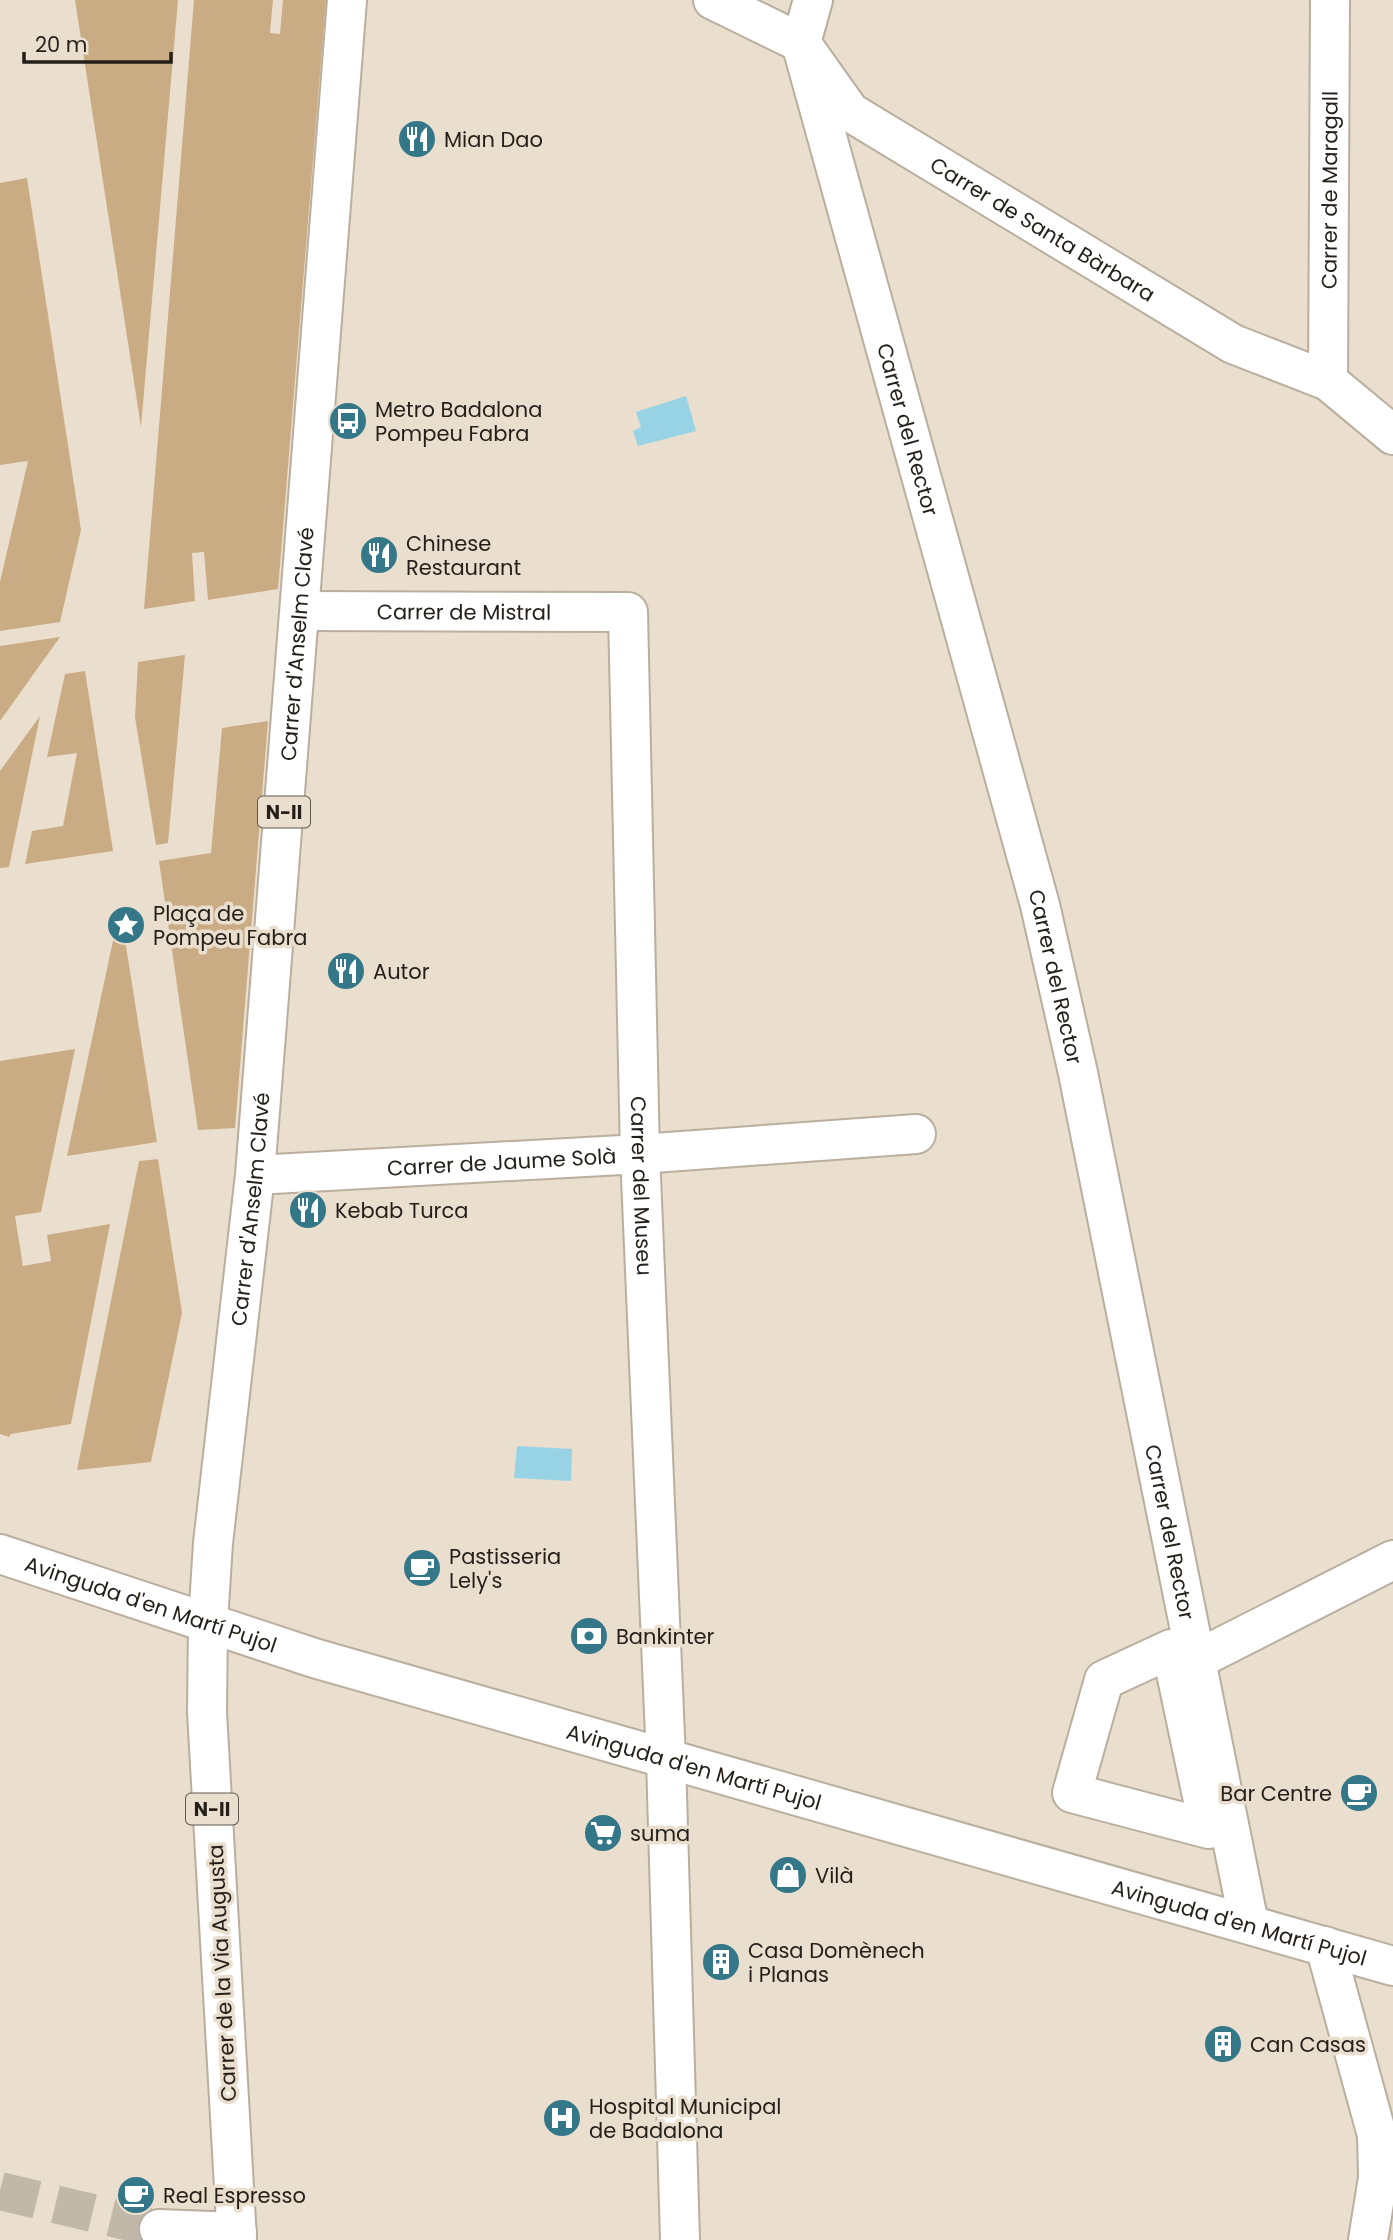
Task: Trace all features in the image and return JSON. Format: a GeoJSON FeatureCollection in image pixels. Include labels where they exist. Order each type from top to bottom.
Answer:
{"type":"FeatureCollection","features":[{"type":"Feature","properties":{"kind":"street","name":"Carrer d'Anselm Clavé"},"geometry":{"type":"LineString","coordinates":[[208,1622],[213,1543],[255,1175],[301,611],[312,419],[347,0]]}},
{"type":"Feature","properties":{"kind":"street","name":"Carrer de Santa Bàrbara"},"geometry":{"type":"LineString","coordinates":[[713,0],[801,43],[850,112],[1233,344],[1328,381],[1393,435]]}},
{"type":"Feature","properties":{"kind":"street"},"geometry":{"type":"LineString","coordinates":[[801,43],[813,0]]}},
{"type":"Feature","properties":{"kind":"street","name":"Carrer de Maragall"},"geometry":{"type":"LineString","coordinates":[[1328,381],[1330,0]]}},
{"type":"Feature","properties":{"kind":"street","name":"Carrer del Rector"},"geometry":{"type":"LineString","coordinates":[[801,43],[1040,905],[1078,1073],[1250,1924]]}},
{"type":"Feature","properties":{"kind":"street","name":"Carrer de Mistral"},"geometry":{"type":"LineString","coordinates":[[301,611],[628,612]]}},
{"type":"Feature","properties":{"kind":"street","name":"Carrer del Museu"},"geometry":{"type":"LineString","coordinates":[[628,612],[640,1154],[666,1759],[680,2240]]}},
{"type":"Feature","properties":{"kind":"street","name":"Carrer de Jaume Solà"},"geometry":{"type":"LineString","coordinates":[[255,1175],[640,1154],[916,1134]]}},
{"type":"Feature","properties":{"kind":"street","name":"Avinguda d'en Martí Pujol"},"geometry":{"type":"LineString","coordinates":[[0,1554],[314,1658],[1393,1966]]}},
{"type":"Feature","properties":{"kind":"street"},"geometry":{"type":"LineString","coordinates":[[1198,1659],[1393,1560]]}},
{"type":"Feature","properties":{"kind":"street","name":"Carrer de la Via Augusta"},"geometry":{"type":"LineString","coordinates":[[208,1622],[207,1712],[237,2236]]}},
{"type":"Feature","properties":{"kind":"street"},"geometry":{"type":"LineString","coordinates":[[1171,1649],[1209,1829],[1072,1793],[1104,1680],[1171,1649]]}},
{"type":"Feature","properties":{"kind":"street"},"geometry":{"type":"LineString","coordinates":[[1325,1946],[1377,2135],[1378,2178],[1368,2240]]}},
{"type":"Feature","properties":{"kind":"street"},"geometry":{"type":"LineString","coordinates":[[159,2229],[237,2236]]}},
{"type":"Feature","properties":{"kind":"shaded area"},"geometry":{"type":"Polygon","coordinates":[[[75,0],[178,0],[141,427],[75,0]]]}},
{"type":"Feature","properties":{"kind":"shaded area"},"geometry":{"type":"Polygon","coordinates":[[[194,0],[273,0],[270,33],[280,34],[283,0],[326,0],[278,589],[208,600],[204,552],[192,553],[195,601],[144,609],[194,0]]]}},
{"type":"Feature","properties":{"kind":"shaded area"},"geometry":{"type":"Polygon","coordinates":[[[27,178],[81,530],[60,622],[0,631],[0,582],[28,461],[0,465],[0,183],[27,178]]]}},
{"type":"Feature","properties":{"kind":"shaded area"},"geometry":{"type":"Polygon","coordinates":[[[60,637],[0,721],[0,646],[60,637]]]}},
{"type":"Feature","properties":{"kind":"shaded area"},"geometry":{"type":"Polygon","coordinates":[[[185,655],[168,843],[156,845],[135,717],[138,662],[185,655]]]}},
{"type":"Feature","properties":{"kind":"shaded area"},"geometry":{"type":"Polygon","coordinates":[[[85,671],[113,851],[25,864],[32,831],[63,826],[77,753],[47,757],[65,674],[85,671]]]}},
{"type":"Feature","properties":{"kind":"shaded area"},"geometry":{"type":"Polygon","coordinates":[[[40,716],[9,867],[0,868],[0,771],[40,716]]]}},
{"type":"Feature","properties":{"kind":"shaded area"},"geometry":{"type":"Polygon","coordinates":[[[268,721],[235,1128],[198,1130],[159,861],[211,853],[222,728],[268,721]]]}},
{"type":"Feature","properties":{"kind":"shaded area"},"geometry":{"type":"Polygon","coordinates":[[[120,908],[157,1142],[67,1156],[120,908]]]}},
{"type":"Feature","properties":{"kind":"shaded area"},"geometry":{"type":"Polygon","coordinates":[[[75,1049],[41,1212],[15,1216],[23,1266],[51,1261],[47,1235],[110,1224],[71,1424],[11,1434],[9,1437],[0,1434],[0,1061],[75,1049]]]}},
{"type":"Feature","properties":{"kind":"shaded area"},"geometry":{"type":"Polygon","coordinates":[[[158,1159],[182,1313],[151,1462],[77,1470],[139,1161],[158,1159]]]}},
{"type":"Feature","properties":{"kind":"water"},"geometry":{"type":"Polygon","coordinates":[[[686,396],[696,431],[638,446],[633,431],[641,427],[636,412],[686,396]]]}},
{"type":"Feature","properties":{"kind":"water"},"geometry":{"type":"Polygon","coordinates":[[[517,1446],[572,1449],[571,1481],[514,1478],[517,1446]]]}},
{"type":"Feature","properties":{"kind":"tunnel"},"geometry":{"type":"LineString","coordinates":[[0,2191],[159,2229]]}},
{"type":"Feature","properties":{"kind":"place","name":"Mian Dao"},"geometry":{"type":"Point","coordinates":[417,139]}},
{"type":"Feature","properties":{"kind":"place","name":"Metro Badalona Pompeu Fabra"},"geometry":{"type":"Point","coordinates":[348,421]}},
{"type":"Feature","properties":{"kind":"place","name":"Chinese Restaurant"},"geometry":{"type":"Point","coordinates":[379,555]}},
{"type":"Feature","properties":{"kind":"place","name":"Plaça de Pompeu Fabra"},"geometry":{"type":"Point","coordinates":[126,925]}},
{"type":"Feature","properties":{"kind":"place","name":"Autor"},"geometry":{"type":"Point","coordinates":[346,971]}},
{"type":"Feature","properties":{"kind":"place","name":"Kebab Turca"},"geometry":{"type":"Point","coordinates":[308,1210]}},
{"type":"Feature","properties":{"kind":"place","name":"Pastisseria Lely's"},"geometry":{"type":"Point","coordinates":[422,1568]}},
{"type":"Feature","properties":{"kind":"place","name":"Bankinter"},"geometry":{"type":"Point","coordinates":[589,1636]}},
{"type":"Feature","properties":{"kind":"place","name":"Bar Centre"},"geometry":{"type":"Point","coordinates":[1359,1793]}},
{"type":"Feature","properties":{"kind":"place","name":"suma"},"geometry":{"type":"Point","coordinates":[603,1833]}},
{"type":"Feature","properties":{"kind":"place","name":"Vilà"},"geometry":{"type":"Point","coordinates":[788,1875]}},
{"type":"Feature","properties":{"kind":"place","name":"Casa Domènech i Planas"},"geometry":{"type":"Point","coordinates":[721,1962]}},
{"type":"Feature","properties":{"kind":"place","name":"Can Casas"},"geometry":{"type":"Point","coordinates":[1223,2044]}},
{"type":"Feature","properties":{"kind":"place","name":"Hospital Municipal de Badalona"},"geometry":{"type":"Point","coordinates":[562,2118]}},
{"type":"Feature","properties":{"kind":"place","name":"Real Espresso"},"geometry":{"type":"Point","coordinates":[136,2195]}}]}
